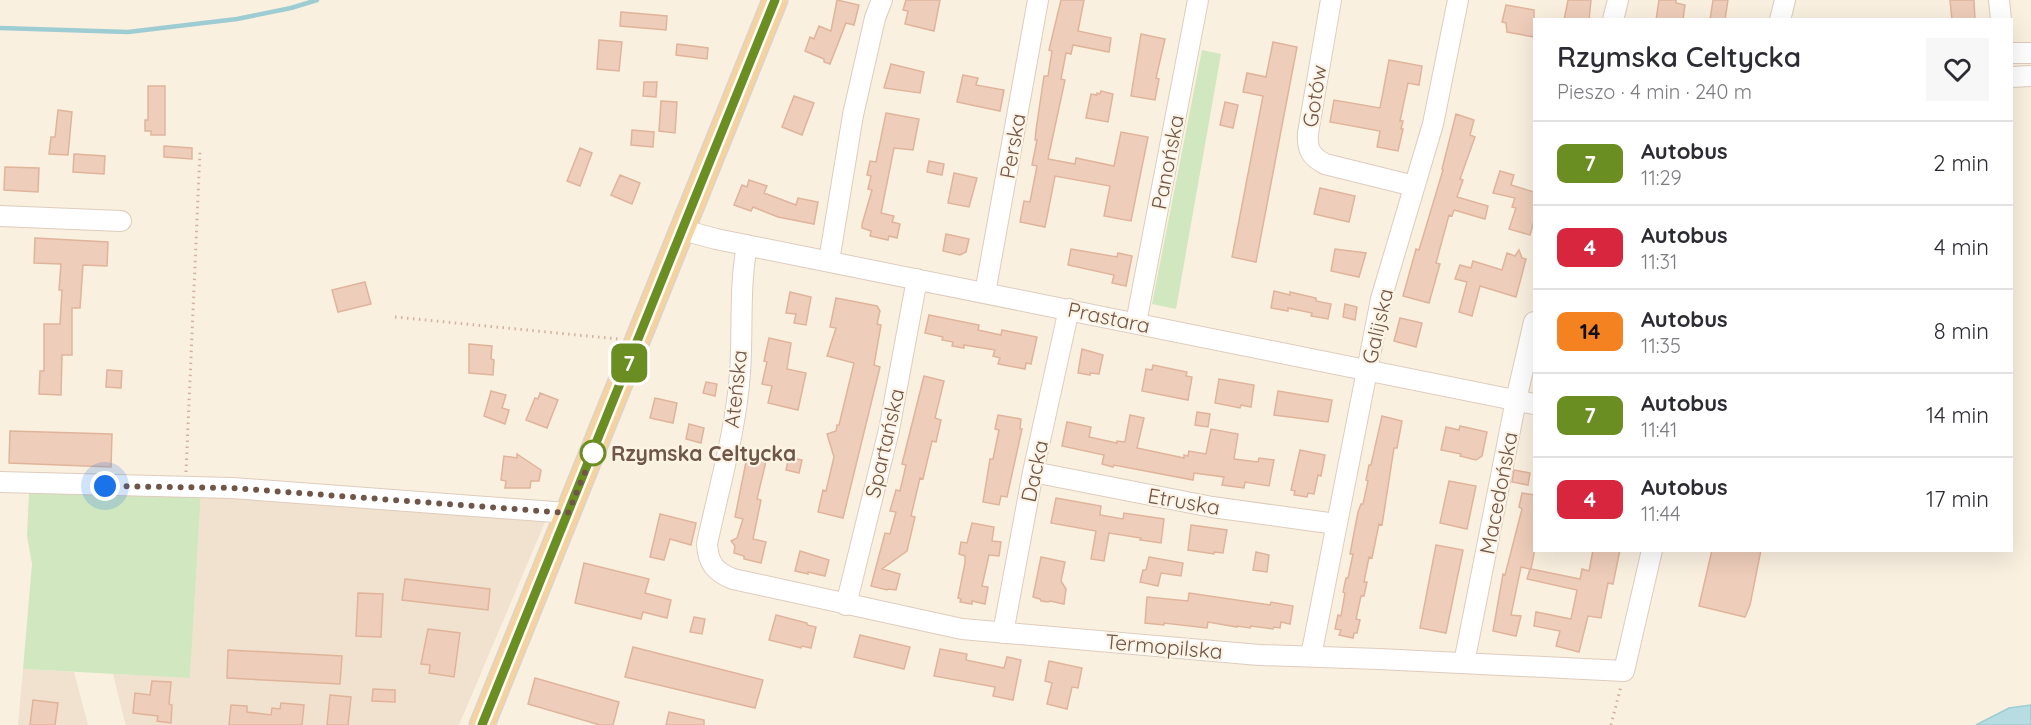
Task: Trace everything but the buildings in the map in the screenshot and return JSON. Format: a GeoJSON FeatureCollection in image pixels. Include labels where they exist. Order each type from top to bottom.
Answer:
{"type":"FeatureCollection","features":[{"type":"Feature","properties":{"kind":"main road"},"geometry":{"type":"LineString","coordinates":[[482,725],[775,0]]}},
{"type":"Feature","properties":{"kind":"street"},"geometry":{"type":"LineString","coordinates":[[829,261],[853,115],[875,18],[882,0]]}},
{"type":"Feature","properties":{"kind":"street","name":"Perska"},"geometry":{"type":"LineString","coordinates":[[985,293],[1038,0]]}},
{"type":"Feature","properties":{"kind":"street","name":"Panońska"},"geometry":{"type":"LineString","coordinates":[[1136,323],[1198,0]]}},
{"type":"Feature","properties":{"kind":"street","name":"Gotów"},"geometry":{"type":"LineString","coordinates":[[1331,0],[1308,133],[1309,152],[1324,164],[1414,186]]}},
{"type":"Feature","properties":{"kind":"street","name":"Galijska"},"geometry":{"type":"LineString","coordinates":[[1311,656],[1381,299],[1436,113],[1458,0]]}},
{"type":"Feature","properties":{"kind":"street"},"geometry":{"type":"LineString","coordinates":[[1614,18],[1618,0]]}},
{"type":"Feature","properties":{"kind":"street"},"geometry":{"type":"LineString","coordinates":[[1780,18],[1785,0]]}},
{"type":"Feature","properties":{"kind":"street"},"geometry":{"type":"LineString","coordinates":[[1999,0],[2001,18]]}},
{"type":"Feature","properties":{"kind":"street"},"geometry":{"type":"LineString","coordinates":[[2013,53],[2031,53]]}},
{"type":"Feature","properties":{"kind":"street"},"geometry":{"type":"LineString","coordinates":[[2013,77],[2031,76]]}},
{"type":"Feature","properties":{"kind":"street"},"geometry":{"type":"LineString","coordinates":[[0,216],[121,221]]}},
{"type":"Feature","properties":{"kind":"street","name":"Prastara"},"geometry":{"type":"LineString","coordinates":[[683,230],[747,245],[1526,402]]}},
{"type":"Feature","properties":{"kind":"street","name":"Ateńska"},"geometry":{"type":"LineString","coordinates":[[712,566],[707,544],[737,405],[742,268],[747,245]]}},
{"type":"Feature","properties":{"kind":"street","name":"Spartańska"},"geometry":{"type":"LineString","coordinates":[[846,605],[889,430],[917,279]]}},
{"type":"Feature","properties":{"kind":"street","name":"Dacka"},"geometry":{"type":"LineString","coordinates":[[1003,633],[1033,472],[1069,309]]}},
{"type":"Feature","properties":{"kind":"street","name":"Macedońska"},"geometry":{"type":"LineString","coordinates":[[1464,663],[1526,402],[1533,332]]}},
{"type":"Feature","properties":{"kind":"street","name":"Etruska"},"geometry":{"type":"LineString","coordinates":[[1033,472],[1212,507],[1336,524]]}},
{"type":"Feature","properties":{"kind":"street"},"geometry":{"type":"LineString","coordinates":[[0,482],[244,488],[568,513]]}},
{"type":"Feature","properties":{"kind":"street"},"geometry":{"type":"LineString","coordinates":[[1624,671],[1652,552]]}},
{"type":"Feature","properties":{"kind":"street","name":"Termopilska"},"geometry":{"type":"LineString","coordinates":[[712,566],[733,579],[962,629],[1259,655],[1624,671]]}},
{"type":"Feature","properties":{"kind":"path"},"geometry":{"type":"LineString","coordinates":[[187,486],[186,458],[200,152]]}},
{"type":"Feature","properties":{"kind":"path"},"geometry":{"type":"LineString","coordinates":[[395,317],[638,341]]}},
{"type":"Feature","properties":{"kind":"path"},"geometry":{"type":"LineString","coordinates":[[1611,725],[1624,671]]}},
{"type":"Feature","properties":{"kind":"shaded area"},"geometry":{"type":"Polygon","coordinates":[[[201,492],[542,518],[545,522],[459,725],[127,725],[113,674],[190,677],[201,492]]]}},
{"type":"Feature","properties":{"kind":"shaded area"},"geometry":{"type":"Polygon","coordinates":[[[23,669],[74,672],[88,725],[18,725],[23,669]]]}},
{"type":"Feature","properties":{"kind":"green space"},"geometry":{"type":"Polygon","coordinates":[[[1202,50],[1221,54],[1176,309],[1152,304],[1202,50]]]}},
{"type":"Feature","properties":{"kind":"green space"},"geometry":{"type":"Polygon","coordinates":[[[29,492],[137,496],[201,492],[190,678],[23,669],[32,564],[27,536],[29,492]]]}},
{"type":"Feature","properties":{"kind":"water"},"geometry":{"type":"Polygon","coordinates":[[[2031,705],[2031,725],[1976,725],[2009,708],[2031,705]]]}},
{"type":"Feature","properties":{"kind":"waterway"},"geometry":{"type":"LineString","coordinates":[[0,28],[128,32],[237,19],[317,0]]}},
{"type":"Feature","properties":{"kind":"bus line","name":"7"},"geometry":{"type":"LineString","coordinates":[[482,725],[775,0]]}},
{"type":"Feature","properties":{"kind":"place","name":"Rzymska Celtycka"},"geometry":{"type":"Point","coordinates":[593,453]}},
{"type":"Feature","properties":{"kind":"route"},"geometry":{"type":"LineString","coordinates":[[105,486],[201,486],[568,513],[593,453]]}}]}
